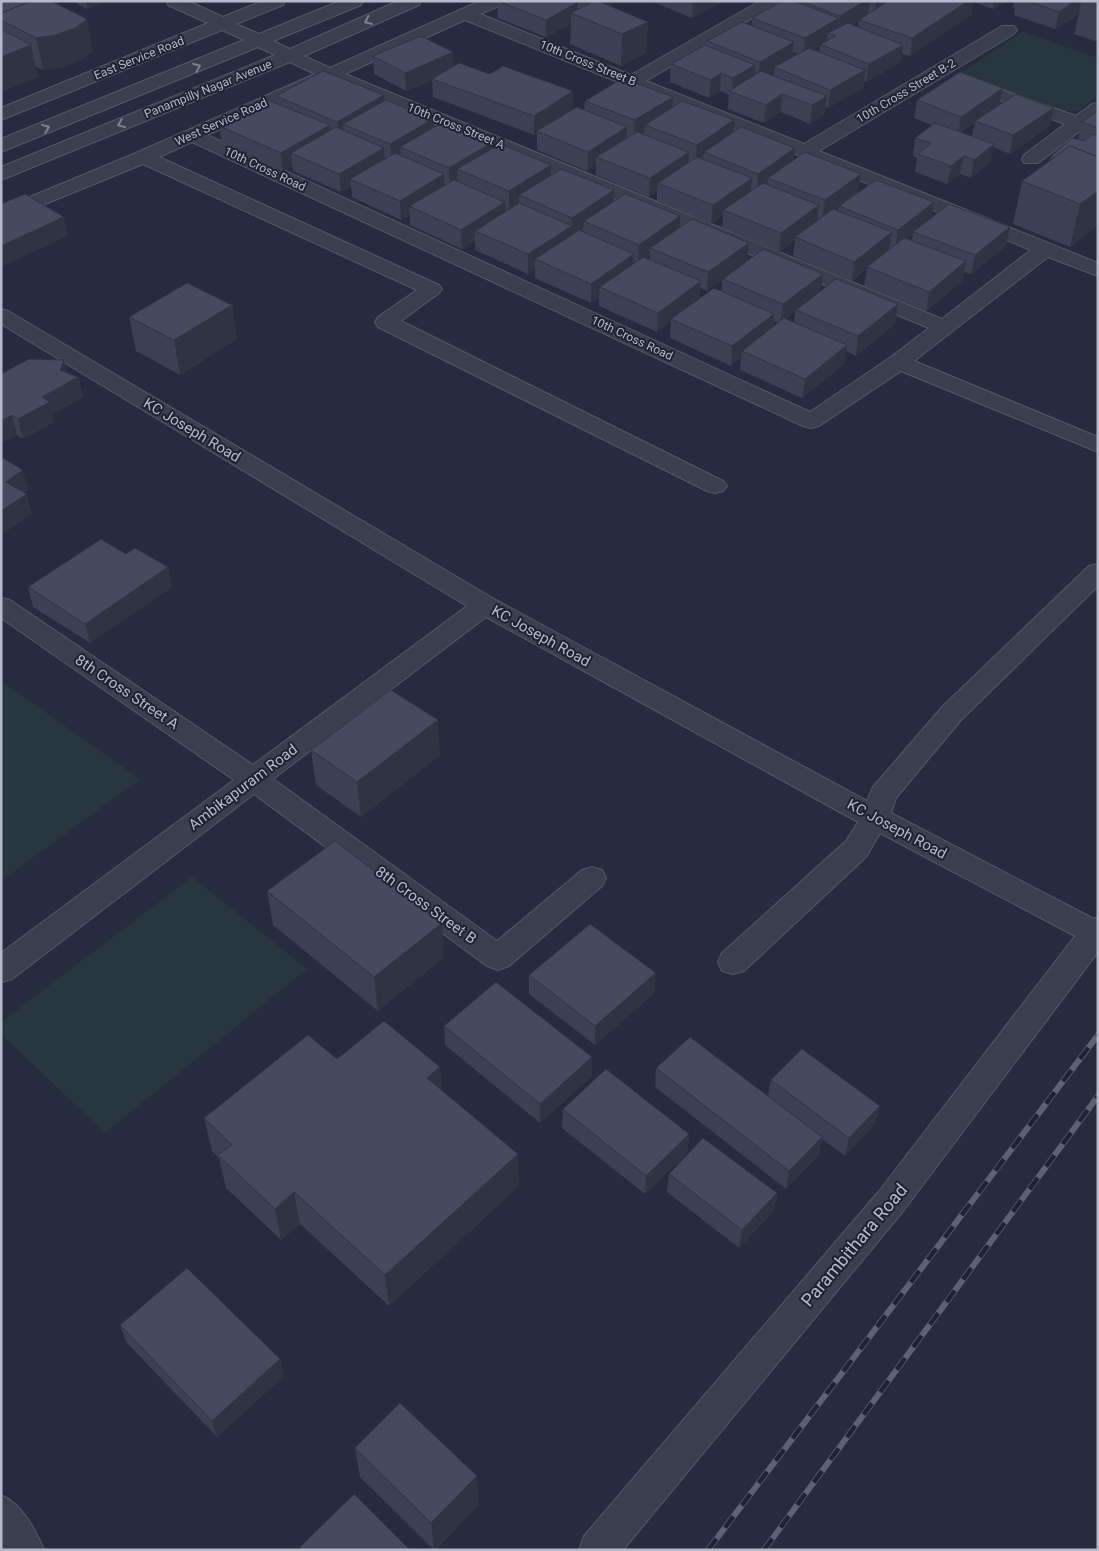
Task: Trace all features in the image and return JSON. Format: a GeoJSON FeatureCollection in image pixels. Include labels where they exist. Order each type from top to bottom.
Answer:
{"type":"FeatureCollection","features":[{"type":"Feature","properties":{"kind":"street"},"geometry":{"type":"LineString","coordinates":[[174,1],[221,25],[329,74]]}},
{"type":"Feature","properties":{"kind":"street","name":"East Service Road"},"geometry":{"type":"LineString","coordinates":[[1,115],[277,1]]}},
{"type":"Feature","properties":{"kind":"street","name":"Panampilly Nagar Avenue"},"geometry":{"type":"LineString","coordinates":[[1,146],[259,42],[355,1]]}},
{"type":"Feature","properties":{"kind":"street","name":"Panampilly Nagar Avenue"},"geometry":{"type":"LineString","coordinates":[[1,174],[289,56],[413,1]]}},
{"type":"Feature","properties":{"kind":"street","name":"West Service Road"},"geometry":{"type":"LineString","coordinates":[[1,216],[143,157],[495,1]]}},
{"type":"Feature","properties":{"kind":"street"},"geometry":{"type":"LineString","coordinates":[[633,82],[773,1]]}},
{"type":"Feature","properties":{"kind":"street","name":"10th Cross Street B"},"geometry":{"type":"LineString","coordinates":[[467,15],[1044,250],[1098,270]]}},
{"type":"Feature","properties":{"kind":"street","name":"10th Cross Street B-2"},"geometry":{"type":"LineString","coordinates":[[804,152],[1008,30]]}},
{"type":"Feature","properties":{"kind":"street"},"geometry":{"type":"LineString","coordinates":[[938,72],[1077,122]]}},
{"type":"Feature","properties":{"kind":"street","name":"10th Cross Street A"},"geometry":{"type":"LineString","coordinates":[[329,74],[944,327]]}},
{"type":"Feature","properties":{"kind":"street"},"geometry":{"type":"LineString","coordinates":[[1031,159],[1077,122],[1098,108]]}},
{"type":"Feature","properties":{"kind":"street","name":"10th Cross Road"},"geometry":{"type":"LineString","coordinates":[[191,135],[811,420],[899,362],[1044,250]]}},
{"type":"Feature","properties":{"kind":"street"},"geometry":{"type":"LineString","coordinates":[[143,157],[432,289],[386,322],[715,486]]}},
{"type":"Feature","properties":{"kind":"street","name":"KC Joseph Road"},"geometry":{"type":"LineString","coordinates":[[1,315],[485,605],[875,818],[1096,931]]}},
{"type":"Feature","properties":{"kind":"street"},"geometry":{"type":"LineString","coordinates":[[33,362],[57,349]]}},
{"type":"Feature","properties":{"kind":"street"},"geometry":{"type":"LineString","coordinates":[[899,362],[1098,445]]}},
{"type":"Feature","properties":{"kind":"street"},"geometry":{"type":"LineString","coordinates":[[733,962],[856,849],[875,818],[883,794],[952,713],[1098,572]]}},
{"type":"Feature","properties":{"kind":"street","name":"Ambikapuram Road"},"geometry":{"type":"LineString","coordinates":[[1,970],[485,605]]}},
{"type":"Feature","properties":{"kind":"street","name":"8th Cross Street A"},"geometry":{"type":"LineString","coordinates":[[1,606],[253,779]]}},
{"type":"Feature","properties":{"kind":"street","name":"8th Cross Street B"},"geometry":{"type":"LineString","coordinates":[[253,779],[498,958],[592,878]]}},
{"type":"Feature","properties":{"kind":"street","name":"Parambithara Road"},"geometry":{"type":"LineString","coordinates":[[598,1550],[892,1200],[1096,931]]}},
{"type":"Feature","properties":{"kind":"street"},"geometry":{"type":"LineString","coordinates":[[1,1514],[25,1550]]}},
{"type":"Feature","properties":{"kind":"shaded area"},"geometry":{"type":"Polygon","coordinates":[[[1023,32],[1098,58],[1098,96],[1078,111],[1061,111],[959,74],[1023,32]]]}},
{"type":"Feature","properties":{"kind":"shaded area"},"geometry":{"type":"Polygon","coordinates":[[[1,681],[140,779],[1,881],[1,681]]]}},
{"type":"Feature","properties":{"kind":"shaded area"},"geometry":{"type":"Polygon","coordinates":[[[192,877],[307,969],[105,1133],[1,1034],[1,1022],[192,877]]]}},
{"type":"Feature","properties":{"kind":"building"},"geometry":{"type":"Polygon","coordinates":[[[1,1],[32,1],[1,13],[1,1]]]}},
{"type":"Feature","properties":{"kind":"building"},"geometry":{"type":"Polygon","coordinates":[[[32,1],[51,1],[87,19],[75,28],[56,35],[36,38],[1,20],[1,13],[32,1]]]}},
{"type":"Feature","properties":{"kind":"building"},"geometry":{"type":"Polygon","coordinates":[[[498,1],[576,1],[578,2],[546,20],[498,1]]]}},
{"type":"Feature","properties":{"kind":"building"},"geometry":{"type":"Polygon","coordinates":[[[594,1],[648,22],[622,34],[571,13],[594,1]]]}},
{"type":"Feature","properties":{"kind":"building"},"geometry":{"type":"Polygon","coordinates":[[[782,1],[793,1],[839,18],[805,38],[752,18],[782,1]]]}},
{"type":"Feature","properties":{"kind":"building"},"geometry":{"type":"Polygon","coordinates":[[[801,1],[865,1],[840,16],[801,1]]]}},
{"type":"Feature","properties":{"kind":"building"},"geometry":{"type":"Polygon","coordinates":[[[888,1],[968,1],[912,38],[859,20],[888,1]]]}},
{"type":"Feature","properties":{"kind":"building"},"geometry":{"type":"Polygon","coordinates":[[[1028,1],[1075,1],[1059,12],[1028,1]]]}},
{"type":"Feature","properties":{"kind":"building"},"geometry":{"type":"Polygon","coordinates":[[[742,22],[794,42],[760,62],[707,41],[742,22]]]}},
{"type":"Feature","properties":{"kind":"building"},"geometry":{"type":"Polygon","coordinates":[[[848,23],[903,45],[869,64],[820,44],[836,36],[828,33],[848,23]]]}},
{"type":"Feature","properties":{"kind":"building"},"geometry":{"type":"Polygon","coordinates":[[[1,29],[31,45],[1,57],[1,29]]]}},
{"type":"Feature","properties":{"kind":"building"},"geometry":{"type":"Polygon","coordinates":[[[421,36],[453,52],[405,73],[373,56],[421,36]]]}},
{"type":"Feature","properties":{"kind":"building"},"geometry":{"type":"Polygon","coordinates":[[[705,45],[755,65],[733,78],[721,73],[711,80],[671,64],[705,45]]]}},
{"type":"Feature","properties":{"kind":"building"},"geometry":{"type":"Polygon","coordinates":[[[809,48],[865,70],[830,90],[774,67],[809,48]]]}},
{"type":"Feature","properties":{"kind":"building"},"geometry":{"type":"Polygon","coordinates":[[[459,63],[490,74],[503,66],[573,91],[534,116],[432,79],[459,63]]]}},
{"type":"Feature","properties":{"kind":"building"},"geometry":{"type":"Polygon","coordinates":[[[323,71],[384,95],[337,122],[276,96],[323,71]]]}},
{"type":"Feature","properties":{"kind":"building"},"geometry":{"type":"Polygon","coordinates":[[[761,71],[827,96],[812,105],[782,94],[766,105],[729,91],[761,71]]]}},
{"type":"Feature","properties":{"kind":"building"},"geometry":{"type":"Polygon","coordinates":[[[960,72],[1003,88],[961,117],[917,100],[960,72]]]}},
{"type":"Feature","properties":{"kind":"building"},"geometry":{"type":"Polygon","coordinates":[[[623,78],[673,97],[635,120],[585,101],[623,78]]]}},
{"type":"Feature","properties":{"kind":"building"},"geometry":{"type":"Polygon","coordinates":[[[1016,94],[1054,108],[1013,135],[975,121],[1016,94]]]}},
{"type":"Feature","properties":{"kind":"building"},"geometry":{"type":"Polygon","coordinates":[[[268,100],[330,125],[281,153],[219,126],[268,100]]]}},
{"type":"Feature","properties":{"kind":"building"},"geometry":{"type":"Polygon","coordinates":[[[386,100],[433,119],[390,144],[343,124],[386,100]]]}},
{"type":"Feature","properties":{"kind":"building"},"geometry":{"type":"Polygon","coordinates":[[[682,101],[734,120],[697,145],[645,125],[682,101]]]}},
{"type":"Feature","properties":{"kind":"building"},"geometry":{"type":"Polygon","coordinates":[[[577,107],[627,127],[588,152],[537,131],[577,107]]]}},
{"type":"Feature","properties":{"kind":"building"},"geometry":{"type":"Polygon","coordinates":[[[1098,111],[1098,128],[1082,122],[1098,111]]]}},
{"type":"Feature","properties":{"kind":"building"},"geometry":{"type":"Polygon","coordinates":[[[443,122],[493,142],[449,168],[400,147],[443,122]]]}},
{"type":"Feature","properties":{"kind":"building"},"geometry":{"type":"Polygon","coordinates":[[[935,123],[994,144],[974,160],[964,156],[951,166],[918,154],[931,143],[915,138],[935,123]]]}},
{"type":"Feature","properties":{"kind":"building"},"geometry":{"type":"Polygon","coordinates":[[[336,127],[384,148],[339,174],[291,153],[336,127]]]}},
{"type":"Feature","properties":{"kind":"building"},"geometry":{"type":"Polygon","coordinates":[[[741,127],[795,148],[758,174],[704,152],[741,127]]]}},
{"type":"Feature","properties":{"kind":"building"},"geometry":{"type":"Polygon","coordinates":[[[637,132],[689,152],[650,178],[596,157],[637,132]]]}},
{"type":"Feature","properties":{"kind":"building"},"geometry":{"type":"Polygon","coordinates":[[[1092,134],[1098,136],[1098,157],[1070,146],[1054,158],[1051,156],[1072,138],[1084,141],[1092,134]]]}},
{"type":"Feature","properties":{"kind":"building"},"geometry":{"type":"Polygon","coordinates":[[[500,144],[551,165],[509,191],[457,169],[500,144]]]}},
{"type":"Feature","properties":{"kind":"building"},"geometry":{"type":"Polygon","coordinates":[[[1070,146],[1098,157],[1098,191],[1080,204],[1022,181],[1070,146]]]}},
{"type":"Feature","properties":{"kind":"building"},"geometry":{"type":"Polygon","coordinates":[[[805,152],[861,174],[825,200],[768,178],[805,152]]]}},
{"type":"Feature","properties":{"kind":"building"},"geometry":{"type":"Polygon","coordinates":[[[395,153],[444,174],[400,201],[350,179],[395,153]]]}},
{"type":"Feature","properties":{"kind":"building"},"geometry":{"type":"Polygon","coordinates":[[[697,157],[752,178],[713,205],[658,183],[697,157]]]}},
{"type":"Feature","properties":{"kind":"building"},"geometry":{"type":"Polygon","coordinates":[[[561,169],[614,190],[572,218],[519,195],[561,169]]]}},
{"type":"Feature","properties":{"kind":"building"},"geometry":{"type":"Polygon","coordinates":[[[454,180],[505,202],[461,230],[409,206],[454,180]]]}},
{"type":"Feature","properties":{"kind":"building"},"geometry":{"type":"Polygon","coordinates":[[[876,180],[934,202],[898,230],[839,206],[876,180]]]}},
{"type":"Feature","properties":{"kind":"building"},"geometry":{"type":"Polygon","coordinates":[[[763,183],[819,205],[781,233],[723,210],[763,183]]]}},
{"type":"Feature","properties":{"kind":"building"},"geometry":{"type":"Polygon","coordinates":[[[25,194],[64,217],[1,246],[1,204],[25,194]]]}},
{"type":"Feature","properties":{"kind":"building"},"geometry":{"type":"Polygon","coordinates":[[[625,194],[680,216],[639,245],[584,221],[625,194]]]}},
{"type":"Feature","properties":{"kind":"building"},"geometry":{"type":"Polygon","coordinates":[[[519,203],[572,226],[528,254],[475,231],[519,203]]]}},
{"type":"Feature","properties":{"kind":"building"},"geometry":{"type":"Polygon","coordinates":[[[949,204],[1010,227],[975,255],[913,232],[949,204]]]}},
{"type":"Feature","properties":{"kind":"building"},"geometry":{"type":"Polygon","coordinates":[[[833,209],[892,232],[854,262],[795,237],[833,209]]]}},
{"type":"Feature","properties":{"kind":"building"},"geometry":{"type":"Polygon","coordinates":[[[692,219],[749,243],[708,272],[650,248],[692,219]]]}},
{"type":"Feature","properties":{"kind":"building"},"geometry":{"type":"Polygon","coordinates":[[[579,230],[634,254],[591,284],[535,259],[579,230]]]}},
{"type":"Feature","properties":{"kind":"building"},"geometry":{"type":"Polygon","coordinates":[[[904,238],[966,261],[929,292],[867,267],[904,238]]]}},
{"type":"Feature","properties":{"kind":"building"},"geometry":{"type":"Polygon","coordinates":[[[763,249],[823,274],[783,304],[723,279],[763,249]]]}},
{"type":"Feature","properties":{"kind":"building"},"geometry":{"type":"Polygon","coordinates":[[[643,257],[701,281],[658,313],[600,287],[643,257]]]}},
{"type":"Feature","properties":{"kind":"building"},"geometry":{"type":"Polygon","coordinates":[[[836,279],[898,304],[858,336],[796,310],[836,279]]]}},
{"type":"Feature","properties":{"kind":"building"},"geometry":{"type":"Polygon","coordinates":[[[187,283],[232,305],[174,340],[129,317],[187,283]]]}},
{"type":"Feature","properties":{"kind":"building"},"geometry":{"type":"Polygon","coordinates":[[[714,288],[774,314],[732,346],[671,319],[714,288]]]}},
{"type":"Feature","properties":{"kind":"building"},"geometry":{"type":"Polygon","coordinates":[[[784,318],[847,345],[805,379],[742,351],[784,318]]]}},
{"type":"Feature","properties":{"kind":"building"},"geometry":{"type":"Polygon","coordinates":[[[29,359],[64,360],[60,370],[78,377],[42,397],[50,402],[18,419],[12,415],[1,421],[1,374],[29,359]]]}},
{"type":"Feature","properties":{"kind":"building"},"geometry":{"type":"Polygon","coordinates":[[[1,457],[23,470],[6,482],[27,494],[1,511],[1,457]]]}},
{"type":"Feature","properties":{"kind":"building"},"geometry":{"type":"Polygon","coordinates":[[[101,539],[126,554],[135,548],[168,567],[85,624],[28,587],[101,539]]]}},
{"type":"Feature","properties":{"kind":"building"},"geometry":{"type":"Polygon","coordinates":[[[391,690],[438,720],[357,782],[311,750],[391,690]]]}},
{"type":"Feature","properties":{"kind":"building"},"geometry":{"type":"Polygon","coordinates":[[[335,841],[442,923],[374,977],[267,891],[335,841]]]}},
{"type":"Feature","properties":{"kind":"building"},"geometry":{"type":"Polygon","coordinates":[[[590,924],[656,973],[595,1026],[529,975],[590,924]]]}},
{"type":"Feature","properties":{"kind":"building"},"geometry":{"type":"Polygon","coordinates":[[[496,982],[592,1057],[540,1104],[444,1026],[496,982]]]}},
{"type":"Feature","properties":{"kind":"building"},"geometry":{"type":"Polygon","coordinates":[[[384,1021],[440,1067],[427,1078],[518,1154],[385,1275],[294,1192],[275,1209],[218,1155],[232,1145],[204,1118],[308,1035],[337,1059],[384,1021]]]}},
{"type":"Feature","properties":{"kind":"building"},"geometry":{"type":"Polygon","coordinates":[[[690,1037],[822,1137],[789,1171],[656,1068],[690,1037]]]}},
{"type":"Feature","properties":{"kind":"building"},"geometry":{"type":"Polygon","coordinates":[[[802,1049],[880,1106],[849,1138],[771,1080],[802,1049]]]}},
{"type":"Feature","properties":{"kind":"building"},"geometry":{"type":"Polygon","coordinates":[[[606,1069],[689,1134],[646,1176],[563,1109],[606,1069]]]}},
{"type":"Feature","properties":{"kind":"building"},"geometry":{"type":"Polygon","coordinates":[[[703,1138],[777,1193],[742,1230],[669,1174],[703,1138]]]}},
{"type":"Feature","properties":{"kind":"building"},"geometry":{"type":"Polygon","coordinates":[[[187,1268],[280,1359],[212,1421],[120,1325],[187,1268]]]}},
{"type":"Feature","properties":{"kind":"building"},"geometry":{"type":"Polygon","coordinates":[[[400,1403],[477,1476],[431,1523],[355,1448],[400,1403]]]}},
{"type":"Feature","properties":{"kind":"building"},"geometry":{"type":"Polygon","coordinates":[[[354,1494],[410,1550],[302,1550],[300,1547],[354,1494]]]}},
{"type":"Feature","properties":{"kind":"railway"},"geometry":{"type":"LineString","coordinates":[[708,1550],[1098,1035]]}},
{"type":"Feature","properties":{"kind":"railway"},"geometry":{"type":"LineString","coordinates":[[764,1550],[1098,1096]]}}]}
